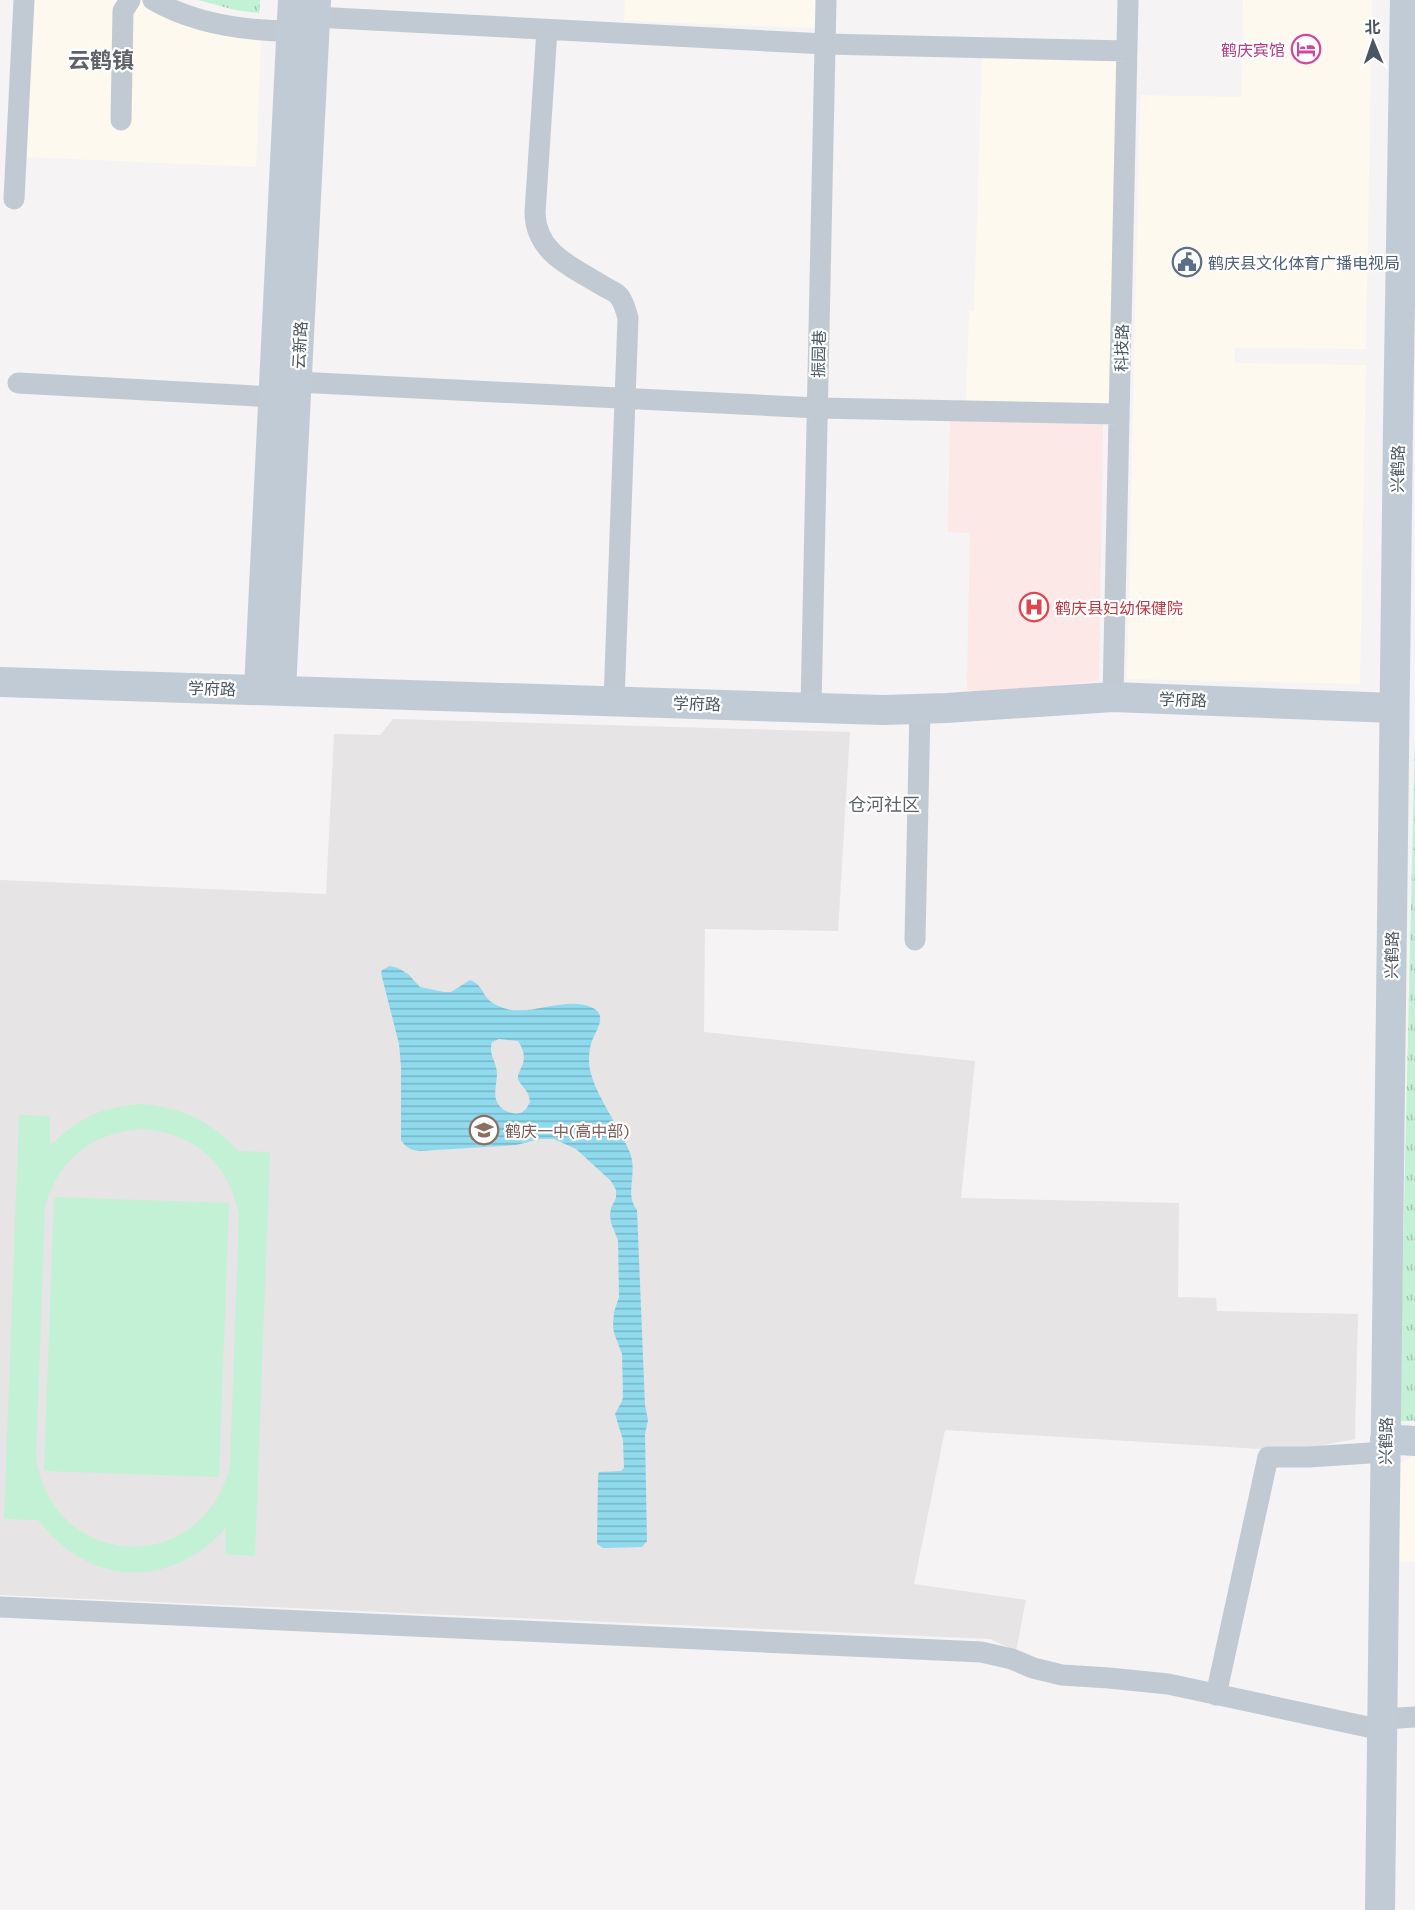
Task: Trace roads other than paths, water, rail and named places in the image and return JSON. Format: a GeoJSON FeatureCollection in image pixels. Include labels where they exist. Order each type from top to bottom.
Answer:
{"type":"FeatureCollection","features":[{"type":"Feature","properties":{"kind":"street"},"geometry":{"type":"LineString","coordinates":[[14,199],[24,0]]}},
{"type":"Feature","properties":{"kind":"street"},"geometry":{"type":"LineString","coordinates":[[121,120],[123,11],[130,0]]}},
{"type":"Feature","properties":{"kind":"street"},"geometry":{"type":"LineString","coordinates":[[153,0],[172,11],[215,24],[249,29],[304,12],[547,30],[825,44],[1127,51]]}},
{"type":"Feature","properties":{"kind":"street","name":"振园巷"},"geometry":{"type":"LineString","coordinates":[[811,707],[826,0]]}},
{"type":"Feature","properties":{"kind":"street","name":"科技路"},"geometry":{"type":"LineString","coordinates":[[1113,697],[1128,0]]}},
{"type":"Feature","properties":{"kind":"street","name":"兴鹤路"},"geometry":{"type":"LineString","coordinates":[[1380,1910],[1394,708],[1405,638],[1405,0]]}},
{"type":"Feature","properties":{"kind":"street","name":"云新路"},"geometry":{"type":"LineString","coordinates":[[270,690],[304,12]]}},
{"type":"Feature","properties":{"kind":"street"},"geometry":{"type":"LineString","coordinates":[[547,30],[536,223],[542,241],[554,255],[619,296],[625,308],[628,328],[614,701]]}},
{"type":"Feature","properties":{"kind":"street"},"geometry":{"type":"LineString","coordinates":[[18,383],[626,398],[817,408],[1119,414]]}},
{"type":"Feature","properties":{"kind":"street","name":"学府路"},"geometry":{"type":"LineString","coordinates":[[0,682],[883,710],[1113,697],[1394,708]]}},
{"type":"Feature","properties":{"kind":"street"},"geometry":{"type":"LineString","coordinates":[[915,940],[920,708]]}},
{"type":"Feature","properties":{"kind":"street"},"geometry":{"type":"LineString","coordinates":[[1216,1695],[1268,1456],[1309,1457],[1415,1441]]}},
{"type":"Feature","properties":{"kind":"street"},"geometry":{"type":"LineString","coordinates":[[0,1607],[981,1652],[1062,1675],[1168,1684],[1216,1695],[1382,1724],[1415,1718]]}},
{"type":"Feature","properties":{"kind":"water"},"geometry":{"type":"Polygon","coordinates":[[[390,966],[398,968],[408,974],[420,987],[444,992],[451,992],[470,980],[479,986],[490,1001],[509,1009],[522,1010],[575,1004],[593,1008],[600,1016],[590,1049],[591,1073],[594,1084],[630,1153],[633,1169],[631,1190],[633,1204],[637,1210],[645,1405],[648,1420],[645,1434],[647,1541],[642,1547],[603,1548],[597,1544],[599,1472],[621,1471],[624,1468],[623,1440],[615,1414],[623,1397],[622,1354],[613,1326],[614,1312],[619,1297],[618,1240],[610,1215],[616,1198],[616,1190],[611,1181],[576,1149],[554,1139],[540,1139],[516,1145],[420,1151],[405,1145],[401,1140],[399,1044],[382,970],[390,966]],[[499,1039],[492,1042],[491,1047],[497,1069],[495,1092],[497,1102],[502,1108],[514,1113],[522,1112],[530,1102],[528,1093],[518,1080],[524,1058],[518,1041],[499,1039]]]}},
{"type":"Feature","properties":{"kind":"place","name":"鹤庆宾馆"},"geometry":{"type":"Point","coordinates":[1306,49]}},
{"type":"Feature","properties":{"kind":"place","name":"鹤庆县文化体育广播电视局"},"geometry":{"type":"Point","coordinates":[1187,262]}},
{"type":"Feature","properties":{"kind":"place","name":"鹤庆县妇幼保健院"},"geometry":{"type":"Point","coordinates":[1034,607]}},
{"type":"Feature","properties":{"kind":"place","name":"鹤庆一中(高中部)"},"geometry":{"type":"Point","coordinates":[484,1130]}},
{"type":"Feature","properties":{"kind":"district","name":"云鹤镇"},"geometry":{"type":"Point","coordinates":[101,59]}},
{"type":"Feature","properties":{"kind":"district","name":"仓河社区"},"geometry":{"type":"Point","coordinates":[884,804]}}]}
